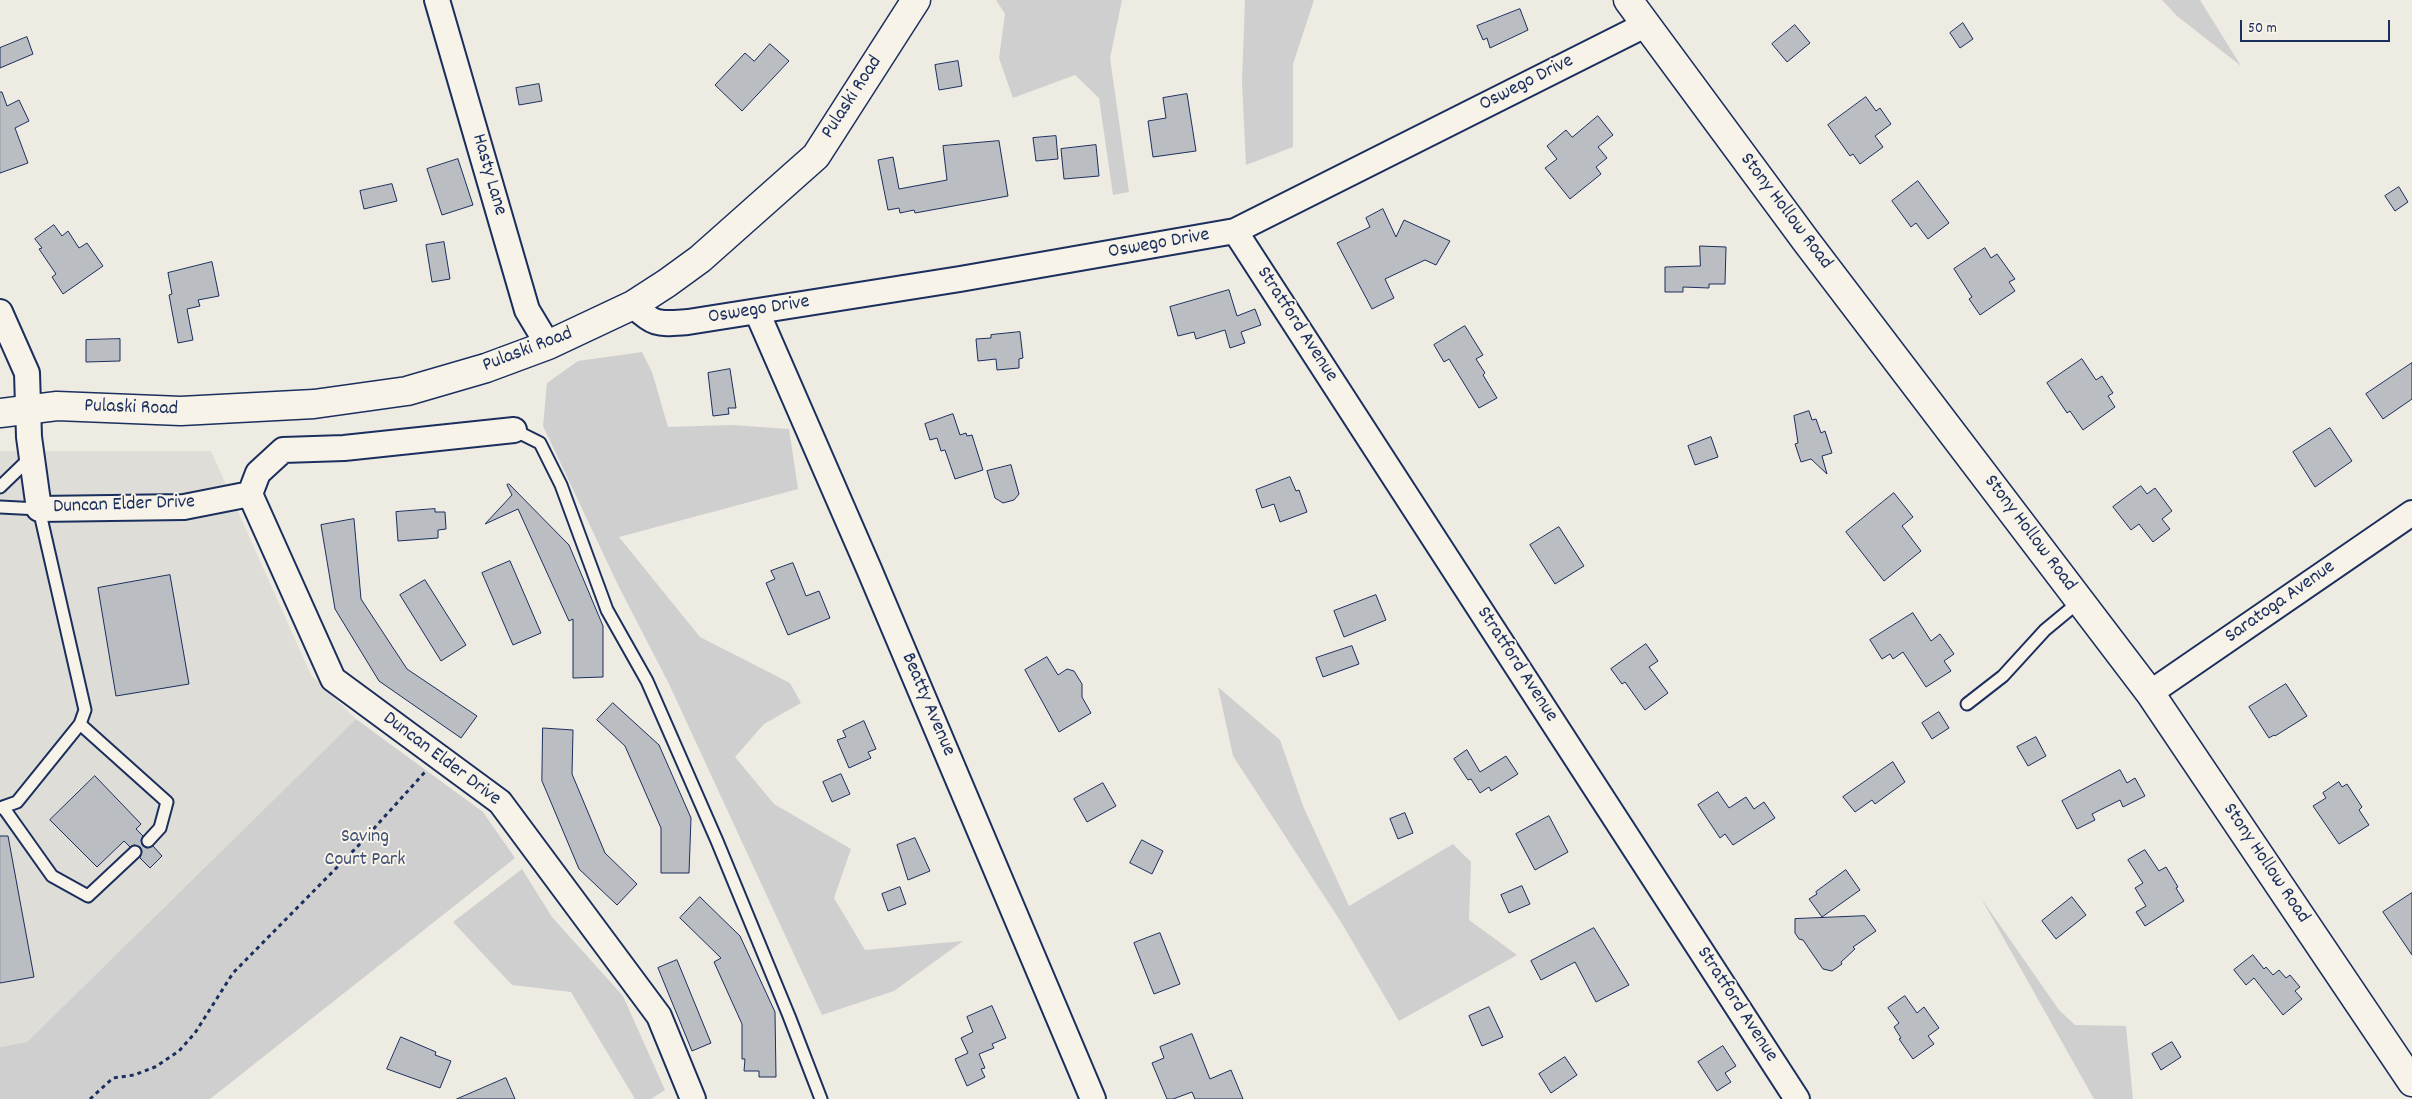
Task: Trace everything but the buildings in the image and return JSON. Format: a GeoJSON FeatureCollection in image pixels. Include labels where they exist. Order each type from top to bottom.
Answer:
{"type":"FeatureCollection","features":[{"type":"Feature","properties":{"kind":"street","name":"Hasty Lane"},"geometry":{"type":"LineString","coordinates":[[437,0],[527,310],[548,345]]}},
{"type":"Feature","properties":{"kind":"street","name":"Pulaski Road"},"geometry":{"type":"LineString","coordinates":[[0,413],[57,406],[181,411],[314,404],[407,391],[486,368],[548,345],[633,305],[700,259],[816,156],[916,0]]}},
{"type":"Feature","properties":{"kind":"street","name":"Stony Hollow Road"},"geometry":{"type":"LineString","coordinates":[[1628,0],[1812,248],[2150,693],[2412,1082]]}},
{"type":"Feature","properties":{"kind":"street","name":"Oswego Drive"},"geometry":{"type":"LineString","coordinates":[[633,305],[645,317],[657,324],[688,322],[1235,232],[1647,24]]}},
{"type":"Feature","properties":{"kind":"street","name":"Stratford Avenue"},"geometry":{"type":"LineString","coordinates":[[1235,232],[1797,1099]]}},
{"type":"Feature","properties":{"kind":"street","name":"Duncan Elder Drive"},"geometry":{"type":"LineString","coordinates":[[0,312],[27,373],[29,437],[39,509],[184,507],[250,494],[333,679],[500,802],[660,1016],[693,1099]]}},
{"type":"Feature","properties":{"kind":"street","name":"Beatty Avenue"},"geometry":{"type":"LineString","coordinates":[[757,312],[869,569],[1093,1099]]}},
{"type":"Feature","properties":{"kind":"street"},"geometry":{"type":"LineString","coordinates":[[250,494],[258,473],[283,450],[344,448],[514,430]]}},
{"type":"Feature","properties":{"kind":"street","name":"Saratoga Avenue"},"geometry":{"type":"LineString","coordinates":[[2150,693],[2412,512]]}},
{"type":"Feature","properties":{"kind":"lane"},"geometry":{"type":"LineString","coordinates":[[514,430],[540,443],[561,485],[607,610],[647,681],[694,788],[789,1016],[821,1099]]}},
{"type":"Feature","properties":{"kind":"lane"},"geometry":{"type":"LineString","coordinates":[[0,488],[33,455]]}},
{"type":"Feature","properties":{"kind":"lane"},"geometry":{"type":"LineString","coordinates":[[0,507],[39,509],[85,710],[80,724],[17,802],[1,807],[52,876],[88,896],[135,852]]}},
{"type":"Feature","properties":{"kind":"lane"},"geometry":{"type":"LineString","coordinates":[[1967,704],[2003,676],[2045,630],[2080,601]]}},
{"type":"Feature","properties":{"kind":"lane"},"geometry":{"type":"LineString","coordinates":[[80,724],[167,802],[160,828],[148,841]]}},
{"type":"Feature","properties":{"kind":"path"},"geometry":{"type":"LineString","coordinates":[[90,1099],[113,1078],[134,1075],[155,1066],[179,1050],[195,1033],[233,973],[358,846],[439,757]]}},
{"type":"Feature","properties":{"kind":"shaded area"},"geometry":{"type":"Polygon","coordinates":[[[0,451],[211,451],[311,675],[356,719],[27,1042],[0,1047],[0,451]]]}},
{"type":"Feature","properties":{"kind":"green space"},"geometry":{"type":"Polygon","coordinates":[[[996,0],[1122,0],[1110,58],[1129,192],[1113,195],[1099,98],[1075,75],[1013,98],[999,58],[1005,14],[996,0]]]}},
{"type":"Feature","properties":{"kind":"green space"},"geometry":{"type":"Polygon","coordinates":[[[1245,0],[1314,0],[1293,64],[1293,147],[1246,165],[1242,82],[1245,0]]]}},
{"type":"Feature","properties":{"kind":"green space"},"geometry":{"type":"Polygon","coordinates":[[[2162,0],[2200,0],[2241,66],[2177,16],[2162,0]]]}},
{"type":"Feature","properties":{"kind":"green space"},"geometry":{"type":"Polygon","coordinates":[[[642,352],[652,372],[668,427],[731,425],[789,429],[798,489],[619,537],[700,637],[790,683],[801,703],[764,724],[735,757],[774,804],[851,849],[834,898],[865,950],[963,941],[894,991],[822,1015],[669,684],[618,585],[543,426],[547,383],[578,361],[642,352]]]}},
{"type":"Feature","properties":{"kind":"green space"},"geometry":{"type":"Polygon","coordinates":[[[1218,687],[1280,740],[1303,806],[1349,906],[1453,844],[1471,862],[1469,920],[1517,955],[1399,1021],[1341,922],[1233,756],[1218,687]]]}},
{"type":"Feature","properties":{"kind":"green space","name":"Saving Court Park"},"geometry":{"type":"Polygon","coordinates":[[[356,719],[483,812],[515,858],[210,1099],[0,1099],[0,1047],[27,1042],[356,719]]]}},
{"type":"Feature","properties":{"kind":"green space"},"geometry":{"type":"Polygon","coordinates":[[[522,869],[552,917],[623,996],[665,1090],[651,1099],[635,1099],[571,992],[512,985],[453,922],[522,869]]]}},
{"type":"Feature","properties":{"kind":"green space"},"geometry":{"type":"Polygon","coordinates":[[[1981,898],[2059,1010],[2075,1025],[2126,1026],[2133,1099],[2094,1099],[1981,898]]]}}]}
